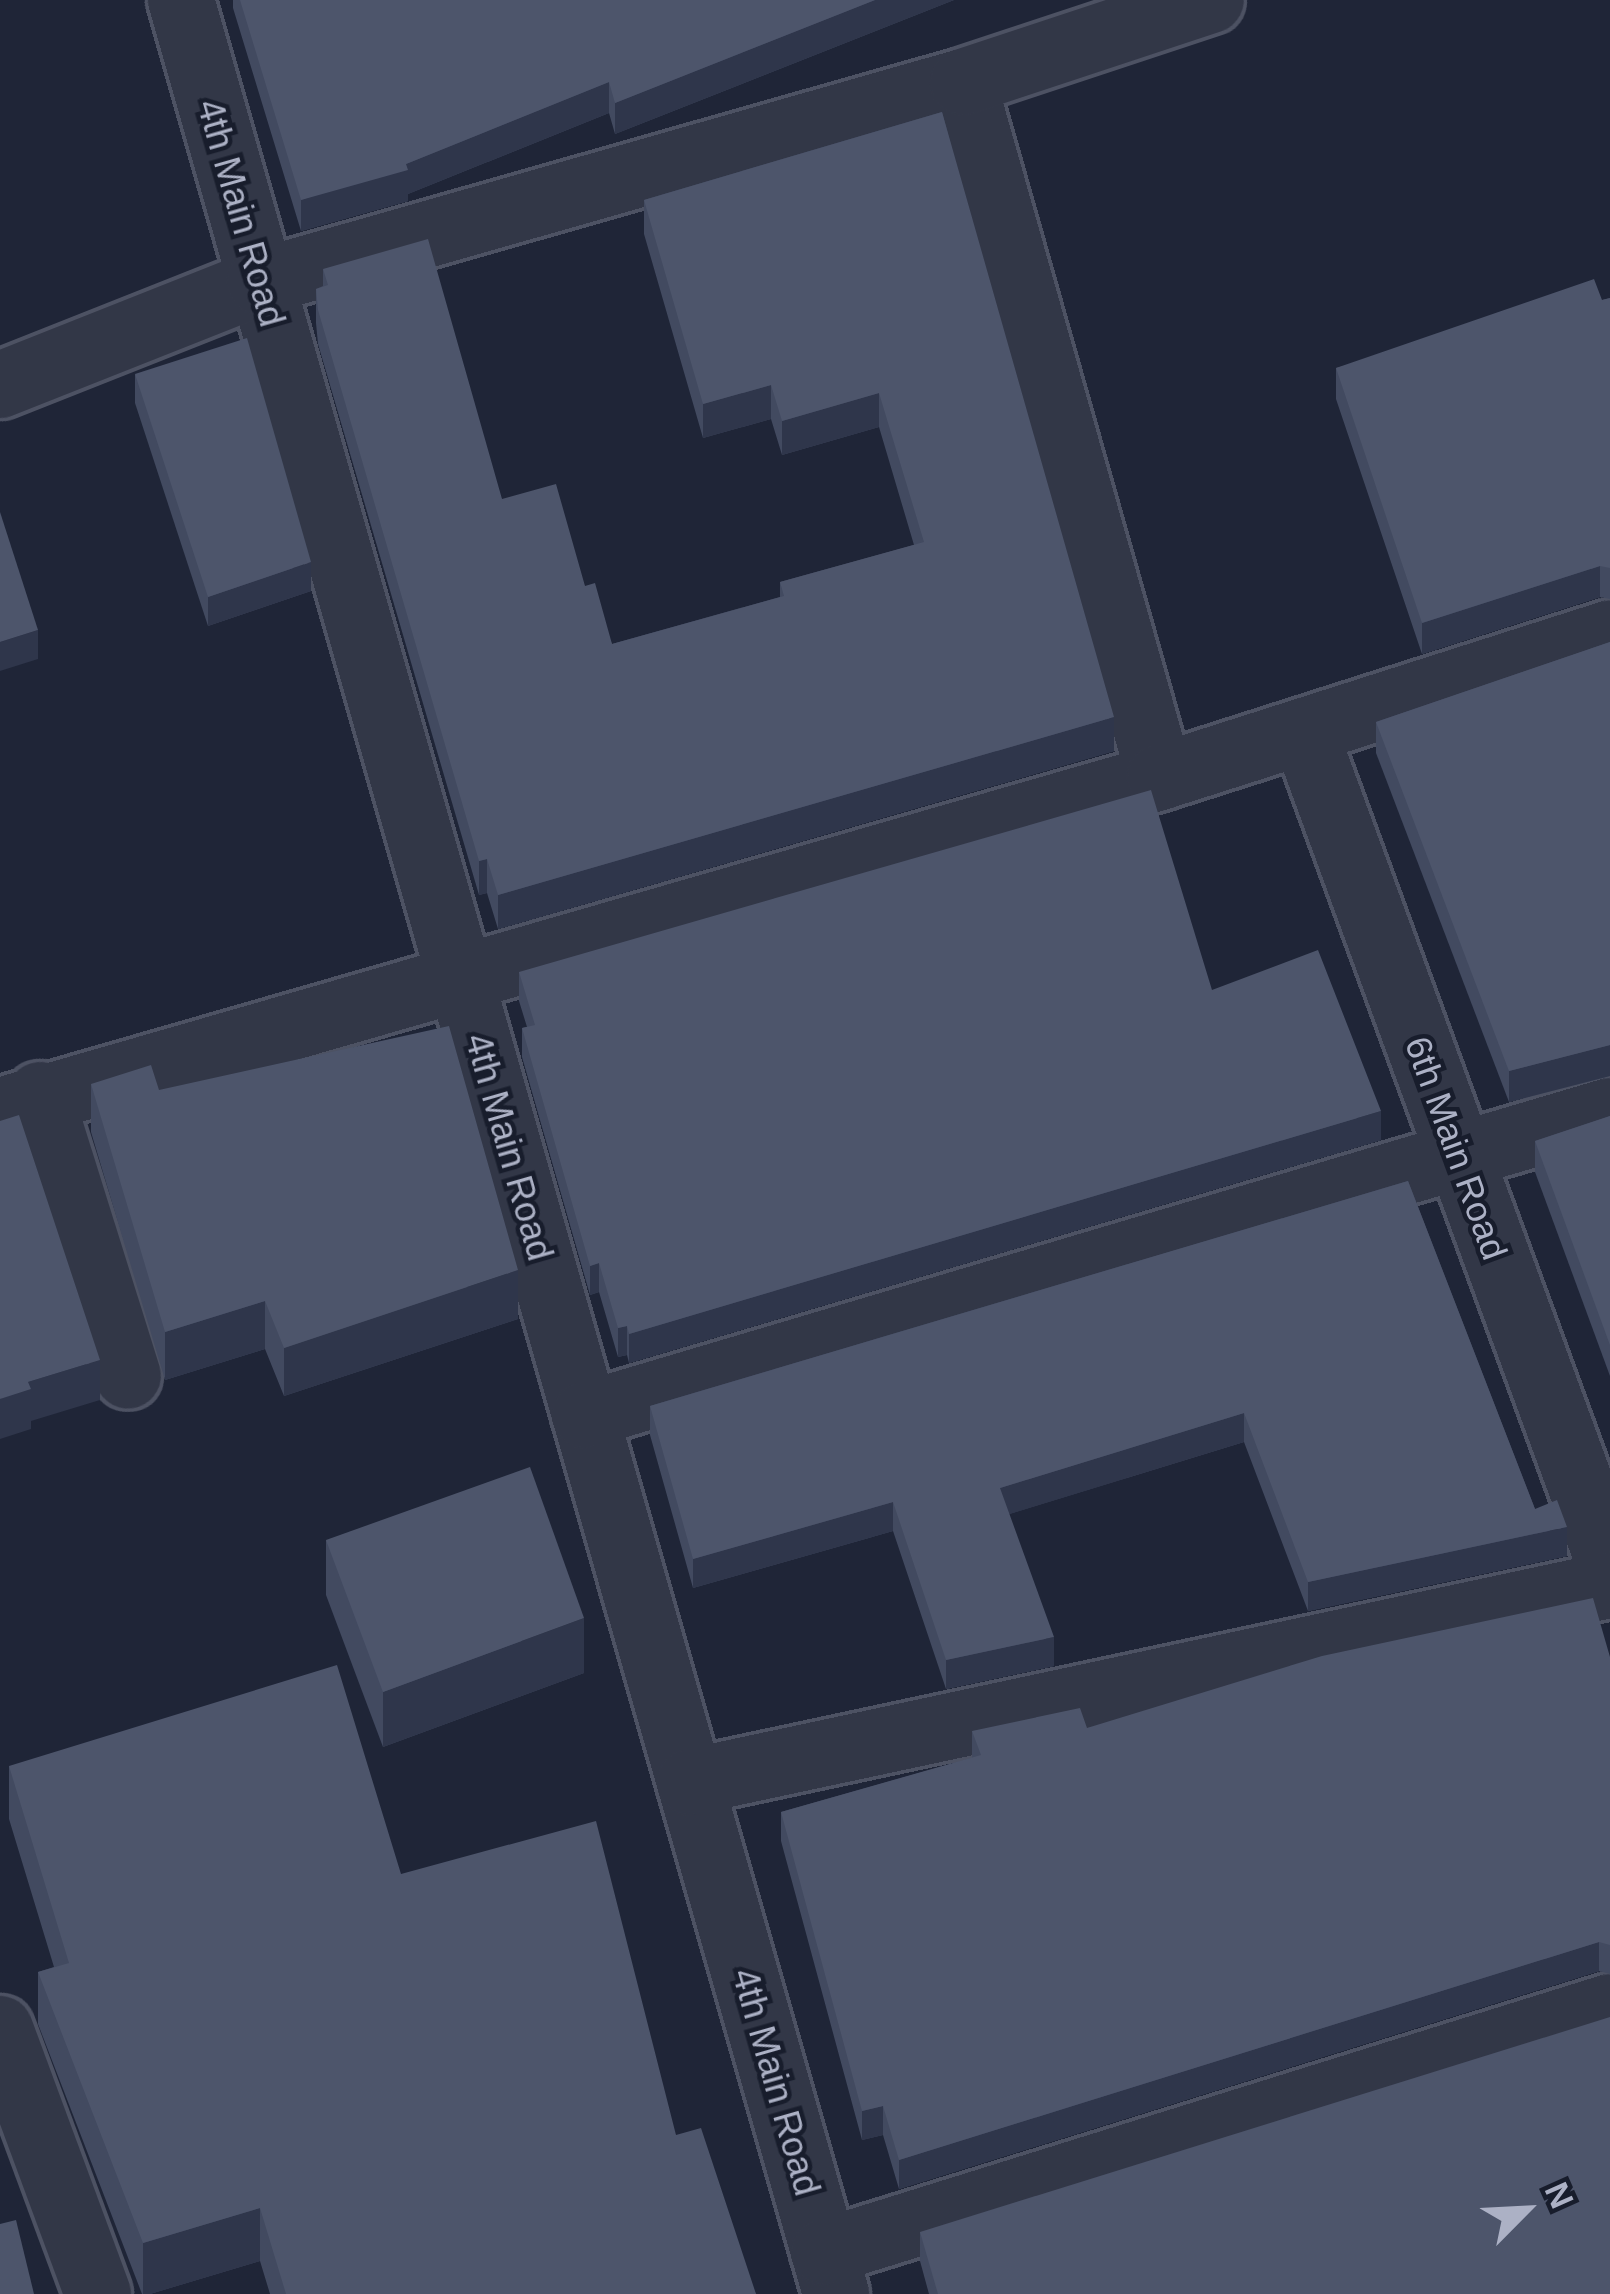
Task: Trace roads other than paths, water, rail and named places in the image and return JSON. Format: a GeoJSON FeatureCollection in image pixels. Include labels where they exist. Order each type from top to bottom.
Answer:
{"type":"FeatureCollection","features":[{"type":"Feature","properties":{"kind":"street","name":"4th Main Road"},"geometry":{"type":"LineString","coordinates":[[181,0],[830,2273]]}},
{"type":"Feature","properties":{"kind":"street"},"geometry":{"type":"LineString","coordinates":[[0,385],[260,282],[963,82],[1128,14],[1211,0]]}},
{"type":"Feature","properties":{"kind":"street"},"geometry":{"type":"LineString","coordinates":[[963,82],[1160,778]]}},
{"type":"Feature","properties":{"kind":"street"},"geometry":{"type":"LineString","coordinates":[[128,1376],[20,1103],[462,981],[1160,778],[1610,633]]}},
{"type":"Feature","properties":{"kind":"street","name":"6th Main Road"},"geometry":{"type":"LineString","coordinates":[[1304,731],[1610,1565]]}},
{"type":"Feature","properties":{"kind":"street"},"geometry":{"type":"LineString","coordinates":[[585,1415],[1610,1111]]}},
{"type":"Feature","properties":{"kind":"street"},"geometry":{"type":"LineString","coordinates":[[690,1782],[1610,1585]]}},
{"type":"Feature","properties":{"kind":"street"},"geometry":{"type":"LineString","coordinates":[[830,2273],[1610,2007]]}},
{"type":"Feature","properties":{"kind":"street"},"geometry":{"type":"LineString","coordinates":[[0,2029],[98,2294]]}}]}
